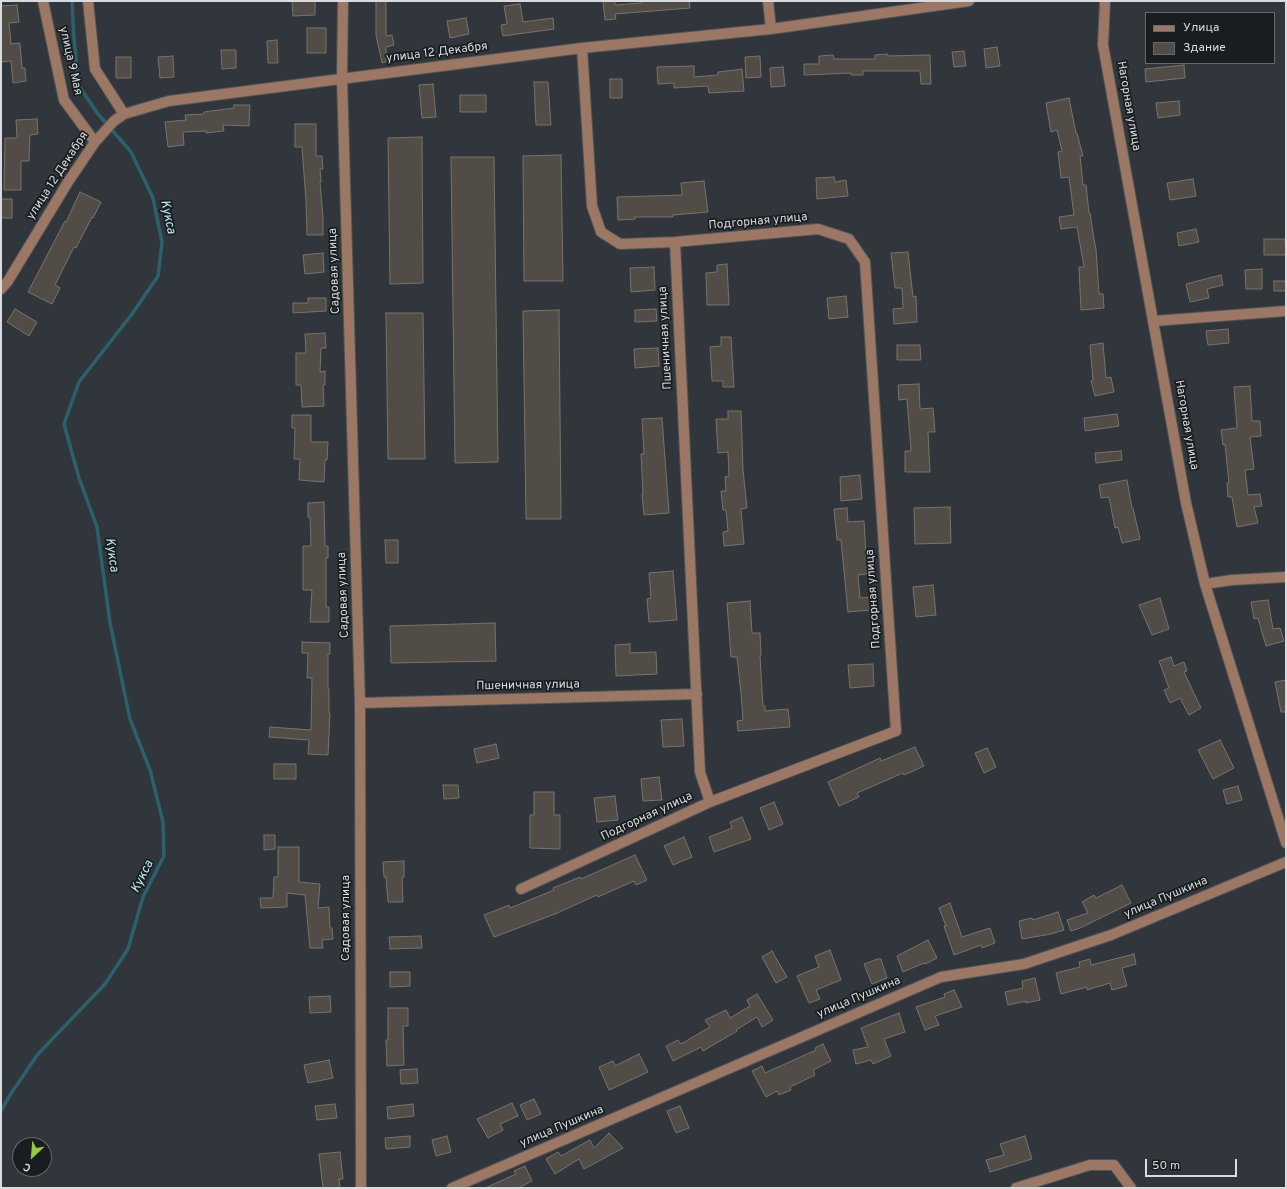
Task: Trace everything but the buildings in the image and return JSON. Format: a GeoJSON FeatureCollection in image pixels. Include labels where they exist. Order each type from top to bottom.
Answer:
{"type":"FeatureCollection","features":[{"type":"Feature","properties":{"kind":"street","name":"улица 9 Мая"},"geometry":{"type":"LineString","coordinates":[[43,1],[64,100],[94,142]]}},
{"type":"Feature","properties":{"kind":"street"},"geometry":{"type":"LineString","coordinates":[[88,1],[95,69],[124,114]]}},
{"type":"Feature","properties":{"kind":"street","name":"Садовая улица"},"geometry":{"type":"LineString","coordinates":[[344,1],[342,78],[360,703],[361,1188]]}},
{"type":"Feature","properties":{"kind":"street"},"geometry":{"type":"LineString","coordinates":[[768,1],[771,29]]}},
{"type":"Feature","properties":{"kind":"street","name":"улица 12 Декабря"},"geometry":{"type":"LineString","coordinates":[[1,289],[8,281],[94,142],[114,121],[124,114],[169,101],[582,48],[771,29],[969,1]]}},
{"type":"Feature","properties":{"kind":"street","name":"Нагорная улица"},"geometry":{"type":"LineString","coordinates":[[1105,1],[1103,45],[1186,503],[1205,584],[1286,844]]}},
{"type":"Feature","properties":{"kind":"street"},"geometry":{"type":"LineString","coordinates":[[582,48],[592,206],[601,232],[620,244],[675,242]]}},
{"type":"Feature","properties":{"kind":"street","name":"Подгорная улица"},"geometry":{"type":"LineString","coordinates":[[521,889],[710,802],[896,731],[865,262],[849,239],[818,229],[675,242]]}},
{"type":"Feature","properties":{"kind":"street","name":"Пшеничная улица"},"geometry":{"type":"LineString","coordinates":[[675,242],[700,772],[710,802]]}},
{"type":"Feature","properties":{"kind":"street"},"geometry":{"type":"LineString","coordinates":[[1154,321],[1286,311]]}},
{"type":"Feature","properties":{"kind":"street"},"geometry":{"type":"LineString","coordinates":[[1205,584],[1232,580],[1286,577]]}},
{"type":"Feature","properties":{"kind":"street","name":"Пшеничная улица"},"geometry":{"type":"LineString","coordinates":[[360,703],[697,694]]}},
{"type":"Feature","properties":{"kind":"street","name":"улица Пушкина"},"geometry":{"type":"LineString","coordinates":[[452,1188],[941,977],[1024,964],[1111,935],[1286,862]]}},
{"type":"Feature","properties":{"kind":"street"},"geometry":{"type":"LineString","coordinates":[[1016,1188],[1090,1165],[1114,1165],[1131,1188]]}},
{"type":"Feature","properties":{"kind":"waterway","name":"Кукса"},"geometry":{"type":"LineString","coordinates":[[1,1111],[38,1054],[105,984],[128,949],[143,897],[164,856],[163,822],[150,770],[130,719],[110,623],[97,527],[79,478],[64,424],[79,382],[132,314],[158,276],[162,242],[153,198],[131,152],[98,114],[79,86],[72,1]]}}]}
